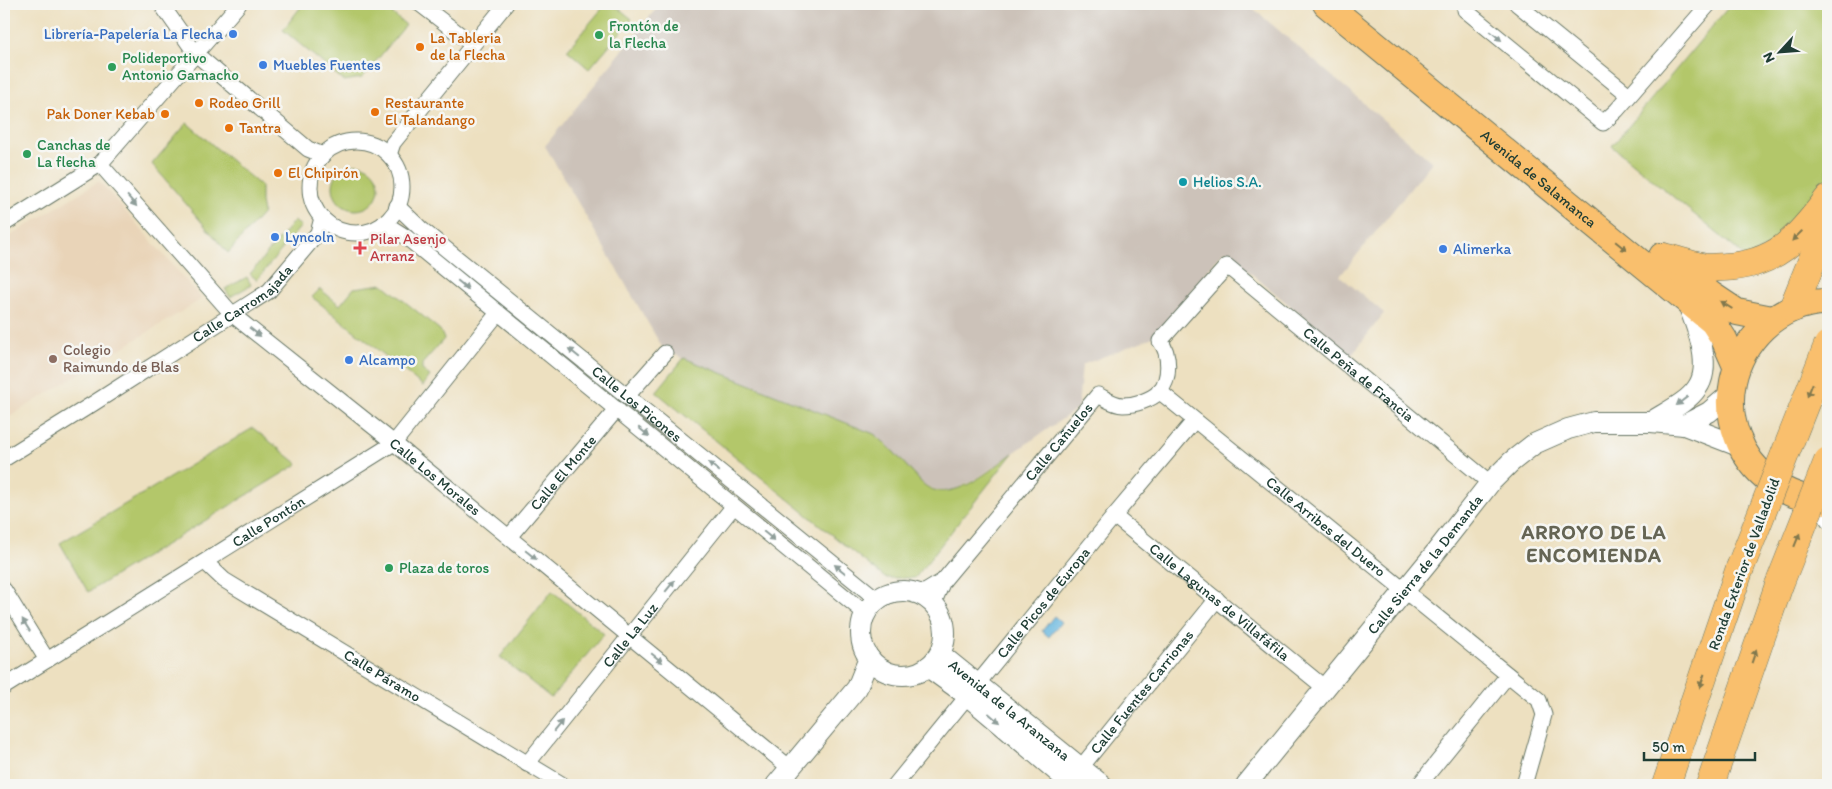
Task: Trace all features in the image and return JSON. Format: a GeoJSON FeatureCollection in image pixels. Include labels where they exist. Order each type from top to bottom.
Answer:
{"type":"FeatureCollection","features":[{"type":"Feature","properties":{"kind":"highway","name":"Avenida de Salamanca"},"geometry":{"type":"LineString","coordinates":[[1326,4],[1713,322],[1724,339],[1736,366]]}},
{"type":"Feature","properties":{"kind":"highway","name":"Avenida de Salamanca"},"geometry":{"type":"LineString","coordinates":[[1350,4],[1710,294],[1737,312],[1783,314]]}},
{"type":"Feature","properties":{"kind":"highway"},"geometry":{"type":"LineString","coordinates":[[1663,257],[1703,268],[1736,266],[1767,259],[1794,240],[1828,199]]}},
{"type":"Feature","properties":{"kind":"highway"},"geometry":{"type":"LineString","coordinates":[[1783,314],[1828,221]]}},
{"type":"Feature","properties":{"kind":"highway"},"geometry":{"type":"LineString","coordinates":[[1825,507],[1787,492],[1761,473],[1741,447],[1732,422],[1730,394],[1736,366],[1751,340],[1783,314],[1820,302],[1828,302]]}},
{"type":"Feature","properties":{"kind":"highway","name":"Ronda Exterior de Valladolid"},"geometry":{"type":"LineString","coordinates":[[1666,785],[1740,568],[1828,345]]}},
{"type":"Feature","properties":{"kind":"highway"},"geometry":{"type":"LineString","coordinates":[[1710,785],[1779,585],[1828,461]]}},
{"type":"Feature","properties":{"kind":"street"},"geometry":{"type":"LineString","coordinates":[[161,4],[196,54],[319,160]]}},
{"type":"Feature","properties":{"kind":"street"},"geometry":{"type":"LineString","coordinates":[[4,224],[100,164],[239,4]]}},
{"type":"Feature","properties":{"kind":"street"},"geometry":{"type":"LineString","coordinates":[[420,4],[472,44]]}},
{"type":"Feature","properties":{"kind":"street"},"geometry":{"type":"LineString","coordinates":[[387,148],[506,4]]}},
{"type":"Feature","properties":{"kind":"street"},"geometry":{"type":"LineString","coordinates":[[1470,4],[1465,10],[1604,123],[1709,4]]}},
{"type":"Feature","properties":{"kind":"street"},"geometry":{"type":"LineString","coordinates":[[1518,4],[1629,95]]}},
{"type":"Feature","properties":{"kind":"street"},"geometry":{"type":"LineString","coordinates":[[348,142],[368,143],[387,148],[399,174],[401,186],[397,206],[384,223],[365,232],[343,231],[324,226],[310,193],[310,183],[319,160],[337,145],[348,142]]}},
{"type":"Feature","properties":{"kind":"street","name":"Calle Los Morales"},"geometry":{"type":"LineString","coordinates":[[100,164],[233,315],[394,443],[790,768]]}},
{"type":"Feature","properties":{"kind":"street","name":"Calle Los Picones"},"geometry":{"type":"LineString","coordinates":[[397,206],[420,228],[628,396],[872,607]]}},
{"type":"Feature","properties":{"kind":"street","name":"Calle Los Picones"},"geometry":{"type":"LineString","coordinates":[[384,223],[406,237],[733,507],[872,607]]}},
{"type":"Feature","properties":{"kind":"street","name":"Calle Carromajada"},"geometry":{"type":"LineString","coordinates":[[4,459],[269,292],[324,226]]}},
{"type":"Feature","properties":{"kind":"street","name":"Calle Peña de Francia"},"geometry":{"type":"LineString","coordinates":[[1159,392],[1166,380],[1168,366],[1166,348],[1160,341],[1227,266],[1490,483]]}},
{"type":"Feature","properties":{"kind":"street"},"geometry":{"type":"LineString","coordinates":[[1651,422],[1682,402],[1698,388],[1704,373],[1703,350],[1686,299]]}},
{"type":"Feature","properties":{"kind":"street","name":"Calle Pontón"},"geometry":{"type":"LineString","coordinates":[[4,687],[394,443],[498,313]]}},
{"type":"Feature","properties":{"kind":"street"},"geometry":{"type":"LineString","coordinates":[[628,396],[665,353]]}},
{"type":"Feature","properties":{"kind":"street","name":"Calle Arribes del Duero"},"geometry":{"type":"LineString","coordinates":[[1159,392],[1539,700],[1544,715],[1524,785]]}},
{"type":"Feature","properties":{"kind":"street","name":"Calle Cañuelos"},"geometry":{"type":"LineString","coordinates":[[926,599],[1098,395],[1110,402],[1122,405],[1140,402],[1159,392]]}},
{"type":"Feature","properties":{"kind":"street"},"geometry":{"type":"LineString","coordinates":[[1684,425],[1709,412],[1730,394]]}},
{"type":"Feature","properties":{"kind":"street","name":"Calle El Monte"},"geometry":{"type":"LineString","coordinates":[[509,537],[616,409]]}},
{"type":"Feature","properties":{"kind":"street","name":"Calle Picos de Europa"},"geometry":{"type":"LineString","coordinates":[[895,785],[1114,516],[1194,421]]}},
{"type":"Feature","properties":{"kind":"street","name":"Calle Sierra de la Demanda"},"geometry":{"type":"LineString","coordinates":[[1246,785],[1490,483],[1534,444],[1568,429],[1594,422],[1651,422],[1684,425],[1741,447]]}},
{"type":"Feature","properties":{"kind":"street","name":"Calle La Luz"},"geometry":{"type":"LineString","coordinates":[[527,764],[733,507]]}},
{"type":"Feature","properties":{"kind":"street","name":"Calle Lagunas de Villafáfila"},"geometry":{"type":"LineString","coordinates":[[1114,516],[1325,688]]}},
{"type":"Feature","properties":{"kind":"street","name":"Calle Páramo"},"geometry":{"type":"LineString","coordinates":[[205,562],[224,580],[563,785]]}},
{"type":"Feature","properties":{"kind":"street"},"geometry":{"type":"LineString","coordinates":[[4,590],[47,660]]}},
{"type":"Feature","properties":{"kind":"street"},"geometry":{"type":"LineString","coordinates":[[901,591],[926,599],[942,619],[944,629],[944,640],[934,660],[910,674],[899,675],[876,664],[862,644],[861,636],[862,624],[872,607],[890,593],[901,591]]}},
{"type":"Feature","properties":{"kind":"street","name":"Calle Fuentes Carrionas"},"geometry":{"type":"LineString","coordinates":[[1073,780],[1217,599]]}},
{"type":"Feature","properties":{"kind":"street","name":"Avenida de la Aranzana"},"geometry":{"type":"LineString","coordinates":[[934,660],[973,690],[1073,780],[1102,785]]}},
{"type":"Feature","properties":{"kind":"street"},"geometry":{"type":"LineString","coordinates":[[776,785],[876,664]]}},
{"type":"Feature","properties":{"kind":"street"},"geometry":{"type":"LineString","coordinates":[[1419,785],[1508,674]]}},
{"type":"Feature","properties":{"kind":"shaded area"},"geometry":{"type":"Polygon","coordinates":[[[660,4],[1248,4],[1432,162],[1340,276],[1384,313],[1351,356],[1224,251],[1153,337],[1082,365],[1078,408],[976,479],[950,492],[938,491],[923,484],[874,434],[673,354],[662,347],[545,146],[660,4]]]}},
{"type":"Feature","properties":{"kind":"shaded area","name":"Colegio Raimundo de Blas"},"geometry":{"type":"Polygon","coordinates":[[[99,181],[202,299],[4,420],[4,240],[99,181]]]}},
{"type":"Feature","properties":{"kind":"green space"},"geometry":{"type":"Polygon","coordinates":[[[303,4],[381,4],[406,25],[362,78],[344,81],[283,30],[303,4]]]}},
{"type":"Feature","properties":{"kind":"green space","name":"Frontón de la Flecha"},"geometry":{"type":"Polygon","coordinates":[[[606,4],[613,4],[632,19],[589,69],[567,50],[606,4]]]}},
{"type":"Feature","properties":{"kind":"green space"},"geometry":{"type":"Polygon","coordinates":[[[1731,4],[1828,4],[1828,190],[1808,219],[1748,259],[1612,146],[1731,4]]]}},
{"type":"Feature","properties":{"kind":"green space"},"geometry":{"type":"Polygon","coordinates":[[[187,123],[261,186],[263,213],[228,253],[152,164],[187,123]]]}},
{"type":"Feature","properties":{"kind":"green space"},"geometry":{"type":"Polygon","coordinates":[[[361,164],[373,170],[378,178],[378,196],[373,204],[365,209],[351,210],[339,204],[334,196],[333,182],[339,170],[347,165],[361,164]]]}},
{"type":"Feature","properties":{"kind":"green space"},"geometry":{"type":"Polygon","coordinates":[[[294,221],[301,226],[257,280],[250,274],[294,221]]]}},
{"type":"Feature","properties":{"kind":"green space"},"geometry":{"type":"Polygon","coordinates":[[[247,277],[251,285],[230,297],[225,289],[247,277]]]}},
{"type":"Feature","properties":{"kind":"green space"},"geometry":{"type":"Polygon","coordinates":[[[383,284],[440,330],[444,339],[422,364],[422,370],[430,376],[423,386],[312,297],[320,289],[340,305],[354,288],[383,284]]]}},
{"type":"Feature","properties":{"kind":"green space"},"geometry":{"type":"Polygon","coordinates":[[[684,358],[874,434],[893,451],[920,481],[931,489],[943,491],[968,484],[993,469],[1013,453],[915,578],[885,578],[656,392],[684,358]]]}},
{"type":"Feature","properties":{"kind":"green space"},"geometry":{"type":"Polygon","coordinates":[[[253,428],[298,464],[88,592],[60,543],[253,428]]]}},
{"type":"Feature","properties":{"kind":"green space"},"geometry":{"type":"Polygon","coordinates":[[[552,591],[604,634],[551,698],[500,657],[552,591]]]}},
{"type":"Feature","properties":{"kind":"water"},"geometry":{"type":"Polygon","coordinates":[[[1054,616],[1061,622],[1049,637],[1042,631],[1054,616]]]}},
{"type":"Feature","properties":{"kind":"place","name":"Librería-Papelería La Flecha"},"geometry":{"type":"Point","coordinates":[233,34]}},
{"type":"Feature","properties":{"kind":"place","name":"Frontón de la Flecha"},"geometry":{"type":"Point","coordinates":[599,35]}},
{"type":"Feature","properties":{"kind":"place","name":"La Tableria de la Flecha"},"geometry":{"type":"Point","coordinates":[420,47]}},
{"type":"Feature","properties":{"kind":"place","name":"Muebles Fuentes"},"geometry":{"type":"Point","coordinates":[263,65]}},
{"type":"Feature","properties":{"kind":"place","name":"Polideportivo Antonio Garnacho"},"geometry":{"type":"Point","coordinates":[112,67]}},
{"type":"Feature","properties":{"kind":"place","name":"Rodeo Grill"},"geometry":{"type":"Point","coordinates":[199,103]}},
{"type":"Feature","properties":{"kind":"place","name":"Restaurante El Talandango"},"geometry":{"type":"Point","coordinates":[375,112]}},
{"type":"Feature","properties":{"kind":"place","name":"Pak Doner Kebab"},"geometry":{"type":"Point","coordinates":[165,114]}},
{"type":"Feature","properties":{"kind":"place","name":"Tantra"},"geometry":{"type":"Point","coordinates":[229,128]}},
{"type":"Feature","properties":{"kind":"place","name":"Canchas de La flecha"},"geometry":{"type":"Point","coordinates":[27,154]}},
{"type":"Feature","properties":{"kind":"place","name":"El Chipirón"},"geometry":{"type":"Point","coordinates":[278,173]}},
{"type":"Feature","properties":{"kind":"place","name":"Helios S.A."},"geometry":{"type":"Point","coordinates":[1183,182]}},
{"type":"Feature","properties":{"kind":"place","name":"Lyncoln"},"geometry":{"type":"Point","coordinates":[275,237]}},
{"type":"Feature","properties":{"kind":"place","name":"Pilar Asenjo Arranz"},"geometry":{"type":"Point","coordinates":[360,248]}},
{"type":"Feature","properties":{"kind":"place","name":"Alimerka"},"geometry":{"type":"Point","coordinates":[1443,249]}},
{"type":"Feature","properties":{"kind":"place","name":"Colegio Raimundo de Blas"},"geometry":{"type":"Point","coordinates":[53,359]}},
{"type":"Feature","properties":{"kind":"place","name":"Alcampo"},"geometry":{"type":"Point","coordinates":[349,360]}},
{"type":"Feature","properties":{"kind":"place","name":"Plaza de toros"},"geometry":{"type":"Point","coordinates":[389,568]}},
{"type":"Feature","properties":{"kind":"district","name":"ARROYO DE LA ENCOMIENDA"},"geometry":{"type":"Point","coordinates":[1594,544]}}]}
